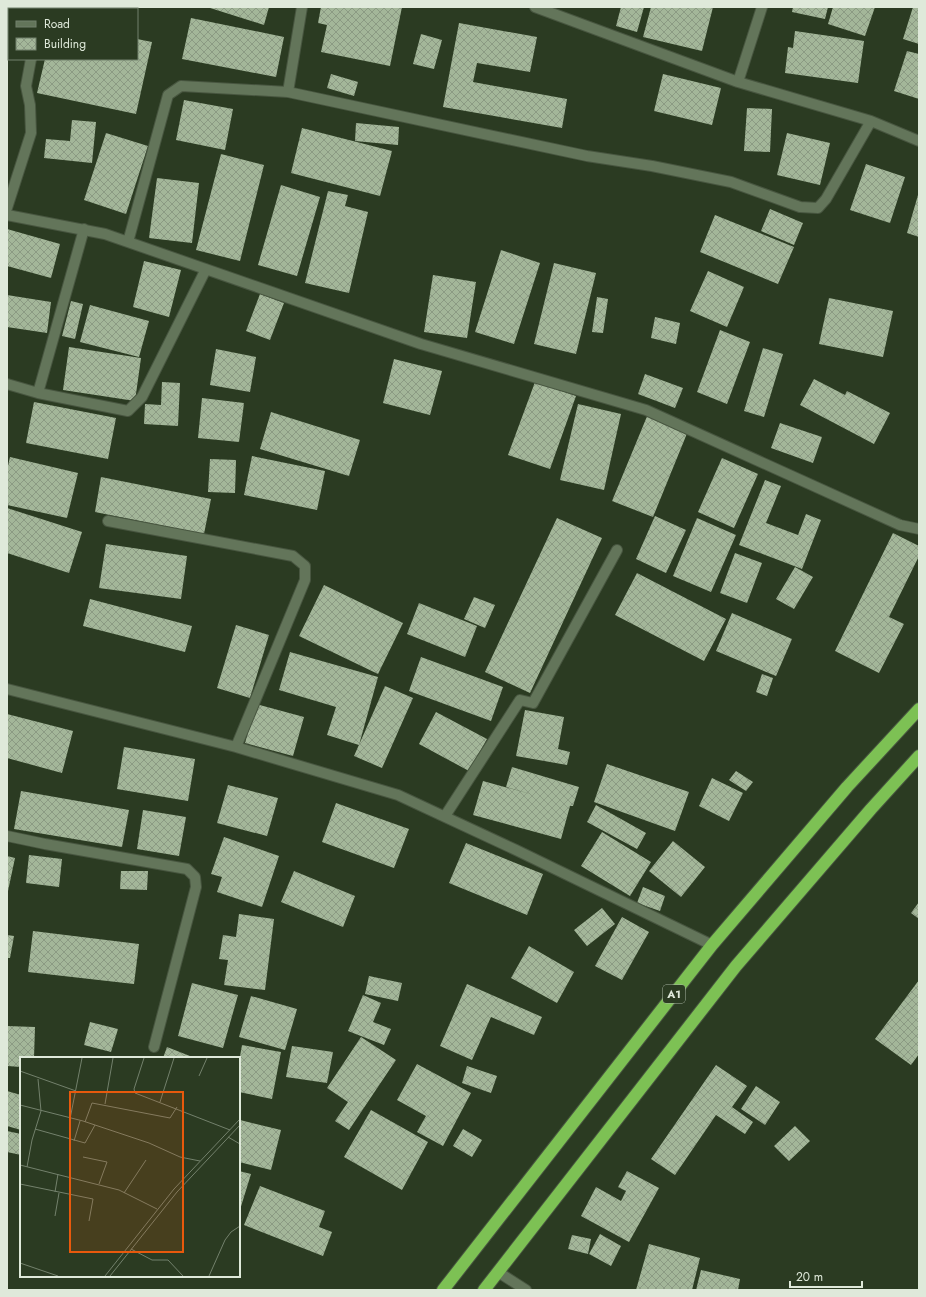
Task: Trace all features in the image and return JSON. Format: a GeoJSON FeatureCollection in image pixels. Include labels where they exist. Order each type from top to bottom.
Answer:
{"type":"FeatureCollection","features":[{"type":"Feature","properties":{"kind":"highway","name":"A1"},"geometry":{"type":"LineString","coordinates":[[443,1290],[712,945],[847,787],[919,709]]}},
{"type":"Feature","properties":{"kind":"highway","name":"A1"},"geometry":{"type":"LineString","coordinates":[[484,1290],[736,966],[871,809],[919,756]]}},
{"type":"Feature","properties":{"kind":"street"},"geometry":{"type":"LineString","coordinates":[[288,92],[302,7]]}},
{"type":"Feature","properties":{"kind":"street"},"geometry":{"type":"LineString","coordinates":[[535,7],[738,82],[871,121],[919,141]]}},
{"type":"Feature","properties":{"kind":"street"},"geometry":{"type":"LineString","coordinates":[[738,82],[762,7]]}},
{"type":"Feature","properties":{"kind":"street"},"geometry":{"type":"LineString","coordinates":[[7,208],[31,133],[30,105],[26,86],[31,60]]}},
{"type":"Feature","properties":{"kind":"street"},"geometry":{"type":"LineString","coordinates":[[128,242],[168,95],[181,86],[288,92],[587,156],[652,166],[731,182],[800,207],[818,208],[826,198],[871,121]]}},
{"type":"Feature","properties":{"kind":"street"},"geometry":{"type":"LineString","coordinates":[[7,215],[105,234],[421,344],[646,410],[900,525],[919,529]]}},
{"type":"Feature","properties":{"kind":"street"},"geometry":{"type":"LineString","coordinates":[[38,393],[84,229]]}},
{"type":"Feature","properties":{"kind":"street"},"geometry":{"type":"LineString","coordinates":[[7,384],[38,393],[128,411],[142,397],[206,269]]}},
{"type":"Feature","properties":{"kind":"street"},"geometry":{"type":"LineString","coordinates":[[108,522],[293,556],[305,566],[305,580],[236,747]]}},
{"type":"Feature","properties":{"kind":"street"},"geometry":{"type":"LineString","coordinates":[[445,816],[520,700],[533,703],[617,550]]}},
{"type":"Feature","properties":{"kind":"street"},"geometry":{"type":"LineString","coordinates":[[7,689],[236,747],[398,795],[445,816],[712,945]]}},
{"type":"Feature","properties":{"kind":"street"},"geometry":{"type":"LineString","coordinates":[[7,836],[187,869],[195,877],[196,887],[154,1047]]}},
{"type":"Feature","properties":{"kind":"street"},"geometry":{"type":"LineString","coordinates":[[498,1272],[526,1290]]}},
{"type":"Feature","properties":{"kind":"building"},"geometry":{"type":"Polygon","coordinates":[[[207,7],[269,7],[264,25],[207,7]]]}},
{"type":"Feature","properties":{"kind":"building"},"geometry":{"type":"Polygon","coordinates":[[[321,7],[402,7],[390,66],[321,52],[327,25],[318,23],[321,7]]]}},
{"type":"Feature","properties":{"kind":"building"},"geometry":{"type":"Polygon","coordinates":[[[621,7],[644,7],[637,32],[616,26],[621,7]]]}},
{"type":"Feature","properties":{"kind":"building"},"geometry":{"type":"Polygon","coordinates":[[[651,7],[713,7],[702,51],[643,37],[651,7]]]}},
{"type":"Feature","properties":{"kind":"building"},"geometry":{"type":"Polygon","coordinates":[[[793,7],[828,7],[825,19],[792,12],[793,7]]]}},
{"type":"Feature","properties":{"kind":"building"},"geometry":{"type":"Polygon","coordinates":[[[833,7],[875,7],[865,36],[828,24],[833,7]]]}},
{"type":"Feature","properties":{"kind":"building"},"geometry":{"type":"Polygon","coordinates":[[[913,7],[919,7],[919,44],[903,39],[913,7]]]}},
{"type":"Feature","properties":{"kind":"building"},"geometry":{"type":"Polygon","coordinates":[[[191,18],[284,37],[276,77],[182,59],[191,18]]]}},
{"type":"Feature","properties":{"kind":"building"},"geometry":{"type":"Polygon","coordinates":[[[459,23],[537,37],[530,72],[477,63],[473,82],[567,99],[562,128],[443,107],[459,23]]]}},
{"type":"Feature","properties":{"kind":"building"},"geometry":{"type":"Polygon","coordinates":[[[795,31],[864,41],[858,83],[785,73],[788,47],[793,48],[795,31]]]}},
{"type":"Feature","properties":{"kind":"building"},"geometry":{"type":"Polygon","coordinates":[[[421,34],[442,40],[434,69],[413,64],[421,34]]]}},
{"type":"Feature","properties":{"kind":"building"},"geometry":{"type":"Polygon","coordinates":[[[138,39],[152,42],[136,114],[37,93],[45,60],[138,60],[138,39]]]}},
{"type":"Feature","properties":{"kind":"building"},"geometry":{"type":"Polygon","coordinates":[[[907,51],[919,54],[919,99],[894,91],[907,51]]]}},
{"type":"Feature","properties":{"kind":"building"},"geometry":{"type":"Polygon","coordinates":[[[331,74],[358,82],[354,96],[327,88],[331,74]]]}},
{"type":"Feature","properties":{"kind":"building"},"geometry":{"type":"Polygon","coordinates":[[[663,74],[721,88],[712,125],[654,111],[663,74]]]}},
{"type":"Feature","properties":{"kind":"building"},"geometry":{"type":"Polygon","coordinates":[[[184,100],[233,109],[225,150],[176,140],[184,100]]]}},
{"type":"Feature","properties":{"kind":"building"},"geometry":{"type":"Polygon","coordinates":[[[747,108],[772,109],[770,152],[744,151],[747,108]]]}},
{"type":"Feature","properties":{"kind":"building"},"geometry":{"type":"Polygon","coordinates":[[[72,120],[96,122],[92,163],[44,158],[46,139],[70,141],[72,120]]]}},
{"type":"Feature","properties":{"kind":"building"},"geometry":{"type":"Polygon","coordinates":[[[356,123],[399,127],[398,145],[355,141],[356,123]]]}},
{"type":"Feature","properties":{"kind":"building"},"geometry":{"type":"Polygon","coordinates":[[[302,128],[392,151],[380,196],[291,173],[302,128]]]}},
{"type":"Feature","properties":{"kind":"building"},"geometry":{"type":"Polygon","coordinates":[[[106,133],[148,146],[126,214],[84,200],[106,133]]]}},
{"type":"Feature","properties":{"kind":"building"},"geometry":{"type":"Polygon","coordinates":[[[787,133],[830,143],[820,185],[777,175],[787,133]]]}},
{"type":"Feature","properties":{"kind":"building"},"geometry":{"type":"Polygon","coordinates":[[[221,154],[264,165],[240,261],[196,250],[221,154]]]}},
{"type":"Feature","properties":{"kind":"building"},"geometry":{"type":"Polygon","coordinates":[[[866,164],[905,177],[890,223],[850,210],[866,164]]]}},
{"type":"Feature","properties":{"kind":"building"},"geometry":{"type":"Polygon","coordinates":[[[157,178],[199,183],[192,243],[149,238],[157,178]]]}},
{"type":"Feature","properties":{"kind":"building"},"geometry":{"type":"Polygon","coordinates":[[[281,185],[320,197],[297,276],[258,265],[281,185]]]}},
{"type":"Feature","properties":{"kind":"building"},"geometry":{"type":"Polygon","coordinates":[[[328,191],[348,195],[345,206],[368,212],[349,293],[305,283],[328,191]]]}},
{"type":"Feature","properties":{"kind":"building"},"geometry":{"type":"Polygon","coordinates":[[[919,195],[919,237],[907,233],[919,195]]]}},
{"type":"Feature","properties":{"kind":"building"},"geometry":{"type":"Polygon","coordinates":[[[770,209],[803,223],[794,245],[761,231],[770,209]]]}},
{"type":"Feature","properties":{"kind":"building"},"geometry":{"type":"Polygon","coordinates":[[[715,215],[794,247],[778,284],[700,252],[715,215]]]}},
{"type":"Feature","properties":{"kind":"building"},"geometry":{"type":"Polygon","coordinates":[[[7,229],[60,244],[51,278],[7,266],[7,229]]]}},
{"type":"Feature","properties":{"kind":"building"},"geometry":{"type":"Polygon","coordinates":[[[501,250],[540,263],[514,344],[475,332],[501,250]]]}},
{"type":"Feature","properties":{"kind":"building"},"geometry":{"type":"Polygon","coordinates":[[[144,261],[181,270],[169,317],[133,307],[144,261]]]}},
{"type":"Feature","properties":{"kind":"building"},"geometry":{"type":"Polygon","coordinates":[[[554,263],[596,273],[576,354],[534,344],[554,263]]]}},
{"type":"Feature","properties":{"kind":"building"},"geometry":{"type":"Polygon","coordinates":[[[708,271],[744,287],[727,327],[690,311],[708,271]]]}},
{"type":"Feature","properties":{"kind":"building"},"geometry":{"type":"Polygon","coordinates":[[[433,275],[476,282],[467,338],[424,332],[433,275]]]}},
{"type":"Feature","properties":{"kind":"building"},"geometry":{"type":"Polygon","coordinates":[[[260,294],[284,303],[270,340],[246,331],[260,294]]]}},
{"type":"Feature","properties":{"kind":"building"},"geometry":{"type":"Polygon","coordinates":[[[7,295],[51,302],[47,333],[7,327],[7,295]]]}},
{"type":"Feature","properties":{"kind":"building"},"geometry":{"type":"Polygon","coordinates":[[[597,297],[608,299],[603,333],[592,332],[597,297]]]}},
{"type":"Feature","properties":{"kind":"building"},"geometry":{"type":"Polygon","coordinates":[[[829,298],[893,311],[883,357],[819,344],[829,298]]]}},
{"type":"Feature","properties":{"kind":"building"},"geometry":{"type":"Polygon","coordinates":[[[71,301],[83,304],[75,339],[62,336],[71,301]]]}},
{"type":"Feature","properties":{"kind":"building"},"geometry":{"type":"Polygon","coordinates":[[[90,305],[149,321],[139,357],[80,342],[90,305]]]}},
{"type":"Feature","properties":{"kind":"building"},"geometry":{"type":"Polygon","coordinates":[[[655,317],[680,323],[676,344],[651,338],[655,317]]]}},
{"type":"Feature","properties":{"kind":"building"},"geometry":{"type":"Polygon","coordinates":[[[720,330],[750,342],[727,404],[697,392],[720,330]]]}},
{"type":"Feature","properties":{"kind":"building"},"geometry":{"type":"Polygon","coordinates":[[[69,347],[141,358],[135,401],[63,390],[69,347]]]}},
{"type":"Feature","properties":{"kind":"building"},"geometry":{"type":"Polygon","coordinates":[[[763,348],[783,354],[764,417],[744,411],[763,348]]]}},
{"type":"Feature","properties":{"kind":"building"},"geometry":{"type":"Polygon","coordinates":[[[216,349],[256,357],[250,392],[210,385],[216,349]]]}},
{"type":"Feature","properties":{"kind":"building"},"geometry":{"type":"Polygon","coordinates":[[[394,359],[442,371],[430,415],[383,403],[394,359]]]}},
{"type":"Feature","properties":{"kind":"building"},"geometry":{"type":"Polygon","coordinates":[[[645,374],[683,388],[675,408],[638,394],[645,374]]]}},
{"type":"Feature","properties":{"kind":"building"},"geometry":{"type":"Polygon","coordinates":[[[814,379],[845,395],[847,391],[890,413],[874,444],[800,405],[814,379]]]}},
{"type":"Feature","properties":{"kind":"building"},"geometry":{"type":"Polygon","coordinates":[[[162,382],[180,383],[178,426],[144,424],[145,404],[161,405],[162,382]]]}},
{"type":"Feature","properties":{"kind":"building"},"geometry":{"type":"Polygon","coordinates":[[[535,382],[576,396],[550,469],[508,455],[535,382]]]}},
{"type":"Feature","properties":{"kind":"building"},"geometry":{"type":"Polygon","coordinates":[[[202,398],[244,403],[239,442],[198,438],[202,398]]]}},
{"type":"Feature","properties":{"kind":"building"},"geometry":{"type":"Polygon","coordinates":[[[34,402],[116,418],[108,459],[26,443],[34,402]]]}},
{"type":"Feature","properties":{"kind":"building"},"geometry":{"type":"Polygon","coordinates":[[[578,404],[621,414],[604,490],[560,480],[578,404]]]}},
{"type":"Feature","properties":{"kind":"building"},"geometry":{"type":"Polygon","coordinates":[[[271,412],[360,440],[349,476],[260,449],[271,412]]]}},
{"type":"Feature","properties":{"kind":"building"},"geometry":{"type":"Polygon","coordinates":[[[648,414],[688,431],[653,517],[612,501],[648,414]]]}},
{"type":"Feature","properties":{"kind":"building"},"geometry":{"type":"Polygon","coordinates":[[[780,423],[822,437],[813,463],[771,448],[780,423]]]}},
{"type":"Feature","properties":{"kind":"building"},"geometry":{"type":"Polygon","coordinates":[[[252,456],[325,471],[317,510],[244,495],[252,456]]]}},
{"type":"Feature","properties":{"kind":"building"},"geometry":{"type":"Polygon","coordinates":[[[10,457],[78,473],[67,518],[7,505],[7,470],[10,457]]]}},
{"type":"Feature","properties":{"kind":"building"},"geometry":{"type":"Polygon","coordinates":[[[722,458],[758,474],[734,528],[698,512],[722,458]]]}},
{"type":"Feature","properties":{"kind":"building"},"geometry":{"type":"Polygon","coordinates":[[[210,459],[236,460],[235,493],[208,492],[210,459]]]}},
{"type":"Feature","properties":{"kind":"building"},"geometry":{"type":"Polygon","coordinates":[[[101,477],[211,499],[204,534],[95,512],[101,477]]]}},
{"type":"Feature","properties":{"kind":"building"},"geometry":{"type":"Polygon","coordinates":[[[765,480],[781,486],[766,523],[798,535],[806,514],[821,520],[802,569],[739,545],[765,480]]]}},
{"type":"Feature","properties":{"kind":"building"},"geometry":{"type":"Polygon","coordinates":[[[7,508],[82,532],[69,573],[7,553],[7,508]]]}},
{"type":"Feature","properties":{"kind":"building"},"geometry":{"type":"Polygon","coordinates":[[[655,516],[686,530],[666,573],[636,559],[655,516]]]}},
{"type":"Feature","properties":{"kind":"building"},"geometry":{"type":"Polygon","coordinates":[[[557,518],[602,538],[530,693],[485,672],[557,518]]]}},
{"type":"Feature","properties":{"kind":"building"},"geometry":{"type":"Polygon","coordinates":[[[697,518],[736,535],[711,592],[673,576],[697,518]]]}},
{"type":"Feature","properties":{"kind":"building"},"geometry":{"type":"Polygon","coordinates":[[[893,533],[919,546],[919,556],[889,617],[904,624],[879,673],[835,651],[893,533]]]}},
{"type":"Feature","properties":{"kind":"building"},"geometry":{"type":"Polygon","coordinates":[[[106,544],[187,556],[181,599],[99,588],[106,544]]]}},
{"type":"Feature","properties":{"kind":"building"},"geometry":{"type":"Polygon","coordinates":[[[735,553],[762,563],[747,603],[720,593],[735,553]]]}},
{"type":"Feature","properties":{"kind":"building"},"geometry":{"type":"Polygon","coordinates":[[[795,567],[813,577],[794,609],[776,599],[795,567]]]}},
{"type":"Feature","properties":{"kind":"building"},"geometry":{"type":"Polygon","coordinates":[[[637,573],[726,619],[704,661],[615,615],[637,573]]]}},
{"type":"Feature","properties":{"kind":"building"},"geometry":{"type":"Polygon","coordinates":[[[324,585],[403,623],[378,674],[299,636],[324,585]]]}},
{"type":"Feature","properties":{"kind":"building"},"geometry":{"type":"Polygon","coordinates":[[[474,597],[495,605],[485,628],[464,619],[474,597]]]}},
{"type":"Feature","properties":{"kind":"building"},"geometry":{"type":"Polygon","coordinates":[[[90,599],[192,626],[185,652],[83,626],[90,599]]]}},
{"type":"Feature","properties":{"kind":"building"},"geometry":{"type":"Polygon","coordinates":[[[419,603],[477,626],[465,657],[407,634],[419,603]]]}},
{"type":"Feature","properties":{"kind":"building"},"geometry":{"type":"Polygon","coordinates":[[[732,613],[792,639],[776,676],[716,651],[732,613]]]}},
{"type":"Feature","properties":{"kind":"building"},"geometry":{"type":"Polygon","coordinates":[[[236,625],[269,635],[250,698],[217,688],[236,625]]]}},
{"type":"Feature","properties":{"kind":"building"},"geometry":{"type":"Polygon","coordinates":[[[290,652],[378,677],[359,745],[327,735],[336,707],[279,690],[290,652]]]}},
{"type":"Feature","properties":{"kind":"building"},"geometry":{"type":"Polygon","coordinates":[[[421,657],[503,687],[491,721],[409,691],[421,657]]]}},
{"type":"Feature","properties":{"kind":"building"},"geometry":{"type":"Polygon","coordinates":[[[762,674],[773,678],[767,696],[756,692],[762,674]]]}},
{"type":"Feature","properties":{"kind":"building"},"geometry":{"type":"Polygon","coordinates":[[[385,686],[413,698],[382,768],[354,756],[385,686]]]}},
{"type":"Feature","properties":{"kind":"building"},"geometry":{"type":"Polygon","coordinates":[[[256,704],[304,717],[293,756],[245,743],[256,704]]]}},
{"type":"Feature","properties":{"kind":"building"},"geometry":{"type":"Polygon","coordinates":[[[525,710],[564,717],[558,749],[570,752],[567,765],[516,756],[525,710]]]}},
{"type":"Feature","properties":{"kind":"building"},"geometry":{"type":"Polygon","coordinates":[[[436,712],[487,739],[469,771],[419,744],[436,712]]]}},
{"type":"Feature","properties":{"kind":"building"},"geometry":{"type":"Polygon","coordinates":[[[7,714],[73,731],[62,773],[7,758],[7,714]]]}},
{"type":"Feature","properties":{"kind":"building"},"geometry":{"type":"Polygon","coordinates":[[[124,747],[195,759],[188,801],[117,789],[124,747]]]}},
{"type":"Feature","properties":{"kind":"building"},"geometry":{"type":"Polygon","coordinates":[[[607,764],[689,792],[675,831],[594,802],[607,764]]]}},
{"type":"Feature","properties":{"kind":"building"},"geometry":{"type":"Polygon","coordinates":[[[512,767],[579,787],[573,806],[570,806],[561,839],[473,815],[483,781],[534,795],[506,787],[512,767]]]}},
{"type":"Feature","properties":{"kind":"building"},"geometry":{"type":"Polygon","coordinates":[[[736,771],[753,782],[746,791],[729,780],[736,771]]]}},
{"type":"Feature","properties":{"kind":"building"},"geometry":{"type":"Polygon","coordinates":[[[712,778],[743,793],[729,821],[699,806],[712,778]]]}},
{"type":"Feature","properties":{"kind":"building"},"geometry":{"type":"Polygon","coordinates":[[[228,785],[278,798],[267,836],[217,823],[228,785]]]}},
{"type":"Feature","properties":{"kind":"building"},"geometry":{"type":"Polygon","coordinates":[[[21,791],[129,810],[122,847],[14,829],[21,791]]]}},
{"type":"Feature","properties":{"kind":"building"},"geometry":{"type":"Polygon","coordinates":[[[336,803],[409,829],[394,868],[322,842],[336,803]]]}},
{"type":"Feature","properties":{"kind":"building"},"geometry":{"type":"Polygon","coordinates":[[[596,805],[646,833],[637,849],[587,822],[596,805]]]}},
{"type":"Feature","properties":{"kind":"building"},"geometry":{"type":"Polygon","coordinates":[[[143,810],[186,817],[179,856],[137,849],[143,810]]]}},
{"type":"Feature","properties":{"kind":"building"},"geometry":{"type":"Polygon","coordinates":[[[602,832],[651,862],[630,896],[581,866],[602,832]]]}},
{"type":"Feature","properties":{"kind":"building"},"geometry":{"type":"Polygon","coordinates":[[[224,837],[279,856],[262,907],[217,892],[222,877],[211,874],[224,837]]]}},
{"type":"Feature","properties":{"kind":"building"},"geometry":{"type":"Polygon","coordinates":[[[673,841],[705,867],[681,897],[649,871],[673,841]]]}},
{"type":"Feature","properties":{"kind":"building"},"geometry":{"type":"Polygon","coordinates":[[[466,843],[543,874],[527,915],[449,883],[466,843]]]}},
{"type":"Feature","properties":{"kind":"building"},"geometry":{"type":"Polygon","coordinates":[[[29,855],[62,859],[59,887],[26,883],[29,855]]]}},
{"type":"Feature","properties":{"kind":"building"},"geometry":{"type":"Polygon","coordinates":[[[7,856],[15,858],[8,891],[7,891],[7,856]]]}},
{"type":"Feature","properties":{"kind":"building"},"geometry":{"type":"Polygon","coordinates":[[[121,871],[148,871],[147,890],[120,889],[121,871]]]}},
{"type":"Feature","properties":{"kind":"building"},"geometry":{"type":"Polygon","coordinates":[[[294,871],[355,896],[343,927],[281,902],[294,871]]]}},
{"type":"Feature","properties":{"kind":"building"},"geometry":{"type":"Polygon","coordinates":[[[643,887],[665,896],[660,911],[637,903],[643,887]]]}},
{"type":"Feature","properties":{"kind":"building"},"geometry":{"type":"Polygon","coordinates":[[[919,902],[919,919],[911,913],[919,902]]]}},
{"type":"Feature","properties":{"kind":"building"},"geometry":{"type":"Polygon","coordinates":[[[602,908],[615,924],[587,946],[574,930],[602,908]]]}},
{"type":"Feature","properties":{"kind":"building"},"geometry":{"type":"Polygon","coordinates":[[[239,914],[274,919],[265,990],[224,985],[228,960],[219,959],[223,935],[236,937],[239,914]]]}},
{"type":"Feature","properties":{"kind":"building"},"geometry":{"type":"Polygon","coordinates":[[[622,917],[649,932],[622,980],[595,966],[622,917]]]}},
{"type":"Feature","properties":{"kind":"building"},"geometry":{"type":"Polygon","coordinates":[[[33,931],[139,944],[134,984],[28,972],[33,931]]]}},
{"type":"Feature","properties":{"kind":"building"},"geometry":{"type":"Polygon","coordinates":[[[7,935],[14,936],[10,958],[7,958],[7,935]]]}},
{"type":"Feature","properties":{"kind":"building"},"geometry":{"type":"Polygon","coordinates":[[[529,946],[574,972],[557,1003],[511,978],[529,946]]]}},
{"type":"Feature","properties":{"kind":"building"},"geometry":{"type":"Polygon","coordinates":[[[369,976],[402,983],[398,1001],[365,994],[369,976]]]}},
{"type":"Feature","properties":{"kind":"building"},"geometry":{"type":"Polygon","coordinates":[[[919,980],[919,1054],[911,1065],[875,1039],[919,980]]]}},
{"type":"Feature","properties":{"kind":"building"},"geometry":{"type":"Polygon","coordinates":[[[192,983],[238,995],[223,1048],[178,1036],[192,983]]]}},
{"type":"Feature","properties":{"kind":"building"},"geometry":{"type":"Polygon","coordinates":[[[467,984],[542,1017],[534,1035],[491,1017],[472,1060],[440,1046],[467,984]]]}},
{"type":"Feature","properties":{"kind":"building"},"geometry":{"type":"Polygon","coordinates":[[[363,995],[381,1003],[373,1022],[391,1029],[384,1045],[348,1031],[363,995]]]}},
{"type":"Feature","properties":{"kind":"building"},"geometry":{"type":"Polygon","coordinates":[[[251,996],[297,1009],[285,1050],[239,1037],[251,996]]]}},
{"type":"Feature","properties":{"kind":"building"},"geometry":{"type":"Polygon","coordinates":[[[90,1022],[118,1029],[111,1052],[84,1045],[90,1022]]]}},
{"type":"Feature","properties":{"kind":"building"},"geometry":{"type":"Polygon","coordinates":[[[7,1026],[35,1027],[34,1057],[20,1057],[20,1067],[7,1066],[7,1026]]]}},
{"type":"Feature","properties":{"kind":"building"},"geometry":{"type":"Polygon","coordinates":[[[361,1037],[396,1060],[349,1130],[335,1121],[348,1102],[327,1088],[361,1037]]]}},
{"type":"Feature","properties":{"kind":"building"},"geometry":{"type":"Polygon","coordinates":[[[242,1045],[281,1052],[272,1099],[240,1092],[240,1057],[242,1045]]]}},
{"type":"Feature","properties":{"kind":"building"},"geometry":{"type":"Polygon","coordinates":[[[292,1046],[333,1052],[327,1083],[286,1077],[292,1046]]]}},
{"type":"Feature","properties":{"kind":"building"},"geometry":{"type":"Polygon","coordinates":[[[167,1047],[192,1057],[163,1057],[167,1047]]]}},
{"type":"Feature","properties":{"kind":"building"},"geometry":{"type":"Polygon","coordinates":[[[417,1064],[471,1093],[443,1146],[417,1132],[426,1116],[397,1100],[417,1064]]]}},
{"type":"Feature","properties":{"kind":"building"},"geometry":{"type":"Polygon","coordinates":[[[716,1065],[747,1086],[732,1107],[753,1122],[745,1134],[716,1115],[675,1175],[651,1159],[716,1065]]]}},
{"type":"Feature","properties":{"kind":"building"},"geometry":{"type":"Polygon","coordinates":[[[467,1066],[497,1076],[491,1093],[462,1083],[467,1066]]]}},
{"type":"Feature","properties":{"kind":"building"},"geometry":{"type":"Polygon","coordinates":[[[756,1086],[780,1102],[765,1125],[741,1109],[756,1086]]]}},
{"type":"Feature","properties":{"kind":"building"},"geometry":{"type":"Polygon","coordinates":[[[7,1091],[20,1095],[20,1130],[7,1126],[7,1091]]]}},
{"type":"Feature","properties":{"kind":"building"},"geometry":{"type":"Polygon","coordinates":[[[371,1110],[428,1142],[402,1190],[344,1157],[371,1110]]]}},
{"type":"Feature","properties":{"kind":"building"},"geometry":{"type":"Polygon","coordinates":[[[240,1120],[281,1130],[271,1170],[240,1162],[240,1120]]]}},
{"type":"Feature","properties":{"kind":"building"},"geometry":{"type":"Polygon","coordinates":[[[795,1126],[810,1141],[789,1161],[774,1146],[795,1126]]]}},
{"type":"Feature","properties":{"kind":"building"},"geometry":{"type":"Polygon","coordinates":[[[463,1129],[482,1140],[472,1157],[453,1146],[463,1129]]]}},
{"type":"Feature","properties":{"kind":"building"},"geometry":{"type":"Polygon","coordinates":[[[7,1131],[20,1134],[20,1155],[7,1152],[7,1131]]]}},
{"type":"Feature","properties":{"kind":"building"},"geometry":{"type":"Polygon","coordinates":[[[240,1171],[251,1174],[240,1210],[240,1171]]]}},
{"type":"Feature","properties":{"kind":"building"},"geometry":{"type":"Polygon","coordinates":[[[627,1171],[659,1188],[629,1242],[581,1216],[596,1187],[621,1201],[626,1191],[618,1187],[627,1171]]]}},
{"type":"Feature","properties":{"kind":"building"},"geometry":{"type":"Polygon","coordinates":[[[260,1186],[325,1211],[319,1227],[332,1232],[323,1256],[244,1225],[260,1186]]]}},
{"type":"Feature","properties":{"kind":"building"},"geometry":{"type":"Polygon","coordinates":[[[600,1234],[621,1246],[611,1266],[589,1254],[600,1234]]]}},
{"type":"Feature","properties":{"kind":"building"},"geometry":{"type":"Polygon","coordinates":[[[572,1235],[591,1239],[588,1254],[568,1249],[572,1235]]]}},
{"type":"Feature","properties":{"kind":"building"},"geometry":{"type":"Polygon","coordinates":[[[649,1244],[700,1258],[692,1290],[636,1290],[649,1244]]]}},
{"type":"Feature","properties":{"kind":"building"},"geometry":{"type":"Polygon","coordinates":[[[701,1270],[740,1279],[738,1290],[696,1290],[701,1270]]]}}]}
